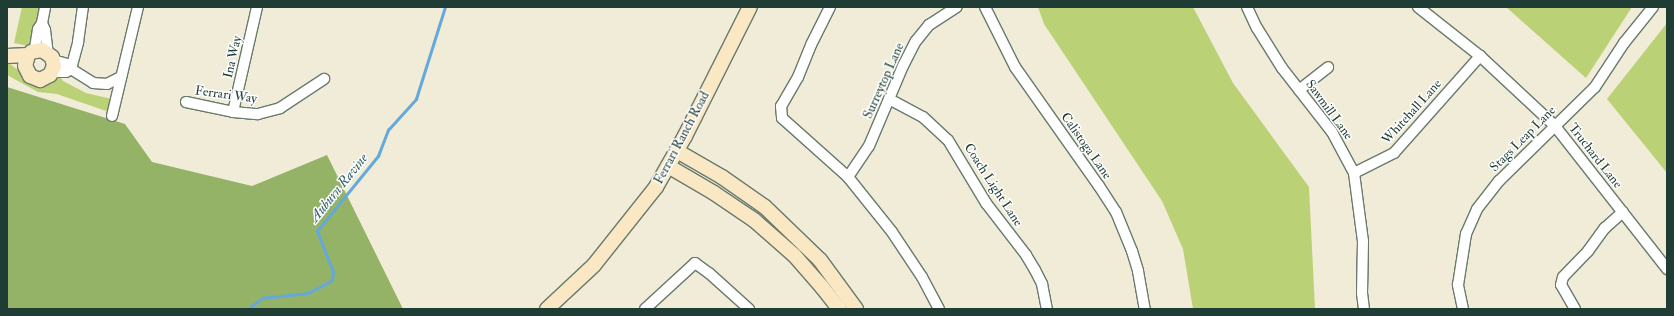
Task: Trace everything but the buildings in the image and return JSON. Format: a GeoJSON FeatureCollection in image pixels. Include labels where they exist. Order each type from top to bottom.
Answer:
{"type":"FeatureCollection","features":[{"type":"Feature","properties":{"kind":"street"},"geometry":{"type":"LineString","coordinates":[[42,23],[45,30],[51,61],[44,79],[37,79],[30,76],[26,70],[25,62],[34,48],[38,29],[42,23],[46,7]]}},
{"type":"Feature","properties":{"kind":"street"},"geometry":{"type":"LineString","coordinates":[[7,56],[30,54],[39,50],[66,72],[71,69],[78,42],[83,7]]}},
{"type":"Feature","properties":{"kind":"street"},"geometry":{"type":"LineString","coordinates":[[112,116],[138,7]]}},
{"type":"Feature","properties":{"kind":"street","name":"Ina Way"},"geometry":{"type":"LineString","coordinates":[[233,112],[257,7]]}},
{"type":"Feature","properties":{"kind":"street","name":"Ferrari Ranch Road"},"geometry":{"type":"LineString","coordinates":[[547,309],[594,265],[640,209],[677,151],[750,7]]}},
{"type":"Feature","properties":{"kind":"street"},"geometry":{"type":"LineString","coordinates":[[830,7],[811,45],[798,77],[782,106],[782,118],[848,177],[892,232],[922,277],[939,309]]}},
{"type":"Feature","properties":{"kind":"street","name":"Surreytop Lane"},"geometry":{"type":"LineString","coordinates":[[848,177],[870,146],[889,99],[916,41],[929,25],[957,7]]}},
{"type":"Feature","properties":{"kind":"street","name":"Calistoga Lane"},"geometry":{"type":"LineString","coordinates":[[985,7],[1015,67],[1116,212],[1132,251],[1138,271],[1145,309]]}},
{"type":"Feature","properties":{"kind":"street","name":"Sawmill Lane"},"geometry":{"type":"LineString","coordinates":[[1247,7],[1257,28],[1278,61],[1332,132],[1354,173],[1363,241],[1362,293],[1364,309]]}},
{"type":"Feature","properties":{"kind":"street","name":"Truchard Lane"},"geometry":{"type":"LineString","coordinates":[[1418,7],[1480,56],[1555,126],[1667,269]]}},
{"type":"Feature","properties":{"kind":"street","name":"Stags Leap Lane"},"geometry":{"type":"LineString","coordinates":[[1463,309],[1458,285],[1466,234],[1477,210],[1499,181],[1595,87],[1624,43],[1653,7]]}},
{"type":"Feature","properties":{"kind":"street","name":"Whitehall Lane"},"geometry":{"type":"LineString","coordinates":[[1354,173],[1394,153],[1480,56]]}},
{"type":"Feature","properties":{"kind":"street"},"geometry":{"type":"LineString","coordinates":[[7,62],[26,70]]}},
{"type":"Feature","properties":{"kind":"street"},"geometry":{"type":"LineString","coordinates":[[1299,90],[1328,67]]}},
{"type":"Feature","properties":{"kind":"street"},"geometry":{"type":"LineString","coordinates":[[71,69],[93,83],[107,84],[121,77]]}},
{"type":"Feature","properties":{"kind":"street","name":"Ferrari Way"},"geometry":{"type":"LineString","coordinates":[[186,102],[233,112],[258,114],[280,108],[324,79]]}},
{"type":"Feature","properties":{"kind":"street","name":"Coach Light Lane"},"geometry":{"type":"LineString","coordinates":[[889,99],[923,117],[948,140],[986,203],[1026,255],[1035,270],[1042,284],[1047,309]]}},
{"type":"Feature","properties":{"kind":"street"},"geometry":{"type":"LineString","coordinates":[[677,151],[747,193],[774,215],[820,260],[856,309]]}},
{"type":"Feature","properties":{"kind":"street"},"geometry":{"type":"LineString","coordinates":[[668,166],[714,193],[754,220],[794,255],[822,287],[838,309]]}},
{"type":"Feature","properties":{"kind":"street"},"geometry":{"type":"LineString","coordinates":[[1575,309],[1561,285],[1563,278],[1588,252],[1605,228],[1623,212]]}},
{"type":"Feature","properties":{"kind":"street"},"geometry":{"type":"LineString","coordinates":[[645,309],[695,263],[709,273],[749,309]]}},
{"type":"Feature","properties":{"kind":"green space"},"geometry":{"type":"Polygon","coordinates":[[[22,7],[44,7],[38,48],[14,43],[22,7]]]}},
{"type":"Feature","properties":{"kind":"green space"},"geometry":{"type":"Polygon","coordinates":[[[1038,7],[1193,7],[1233,83],[1309,187],[1315,309],[1193,309],[1183,249],[1162,201],[1044,24],[1038,7]]]}},
{"type":"Feature","properties":{"kind":"green space"},"geometry":{"type":"Polygon","coordinates":[[[1506,7],[1632,7],[1586,78],[1506,7]]]}},
{"type":"Feature","properties":{"kind":"green space"},"geometry":{"type":"Polygon","coordinates":[[[1667,23],[1667,173],[1607,99],[1667,23]]]}},
{"type":"Feature","properties":{"kind":"green space"},"geometry":{"type":"Polygon","coordinates":[[[7,61],[27,78],[58,73],[63,81],[86,93],[112,99],[109,112],[57,94],[38,92],[7,75],[7,61]]]}},
{"type":"Feature","properties":{"kind":"green space"},"geometry":{"type":"Polygon","coordinates":[[[7,87],[125,124],[152,162],[252,186],[327,155],[403,309],[7,309],[7,87]]]}},
{"type":"Feature","properties":{"kind":"waterway","name":"Auburn Ravine"},"geometry":{"type":"LineString","coordinates":[[248,309],[262,298],[308,293],[332,280],[333,272],[317,231],[378,156],[388,130],[416,99],[445,7]]}}]}
